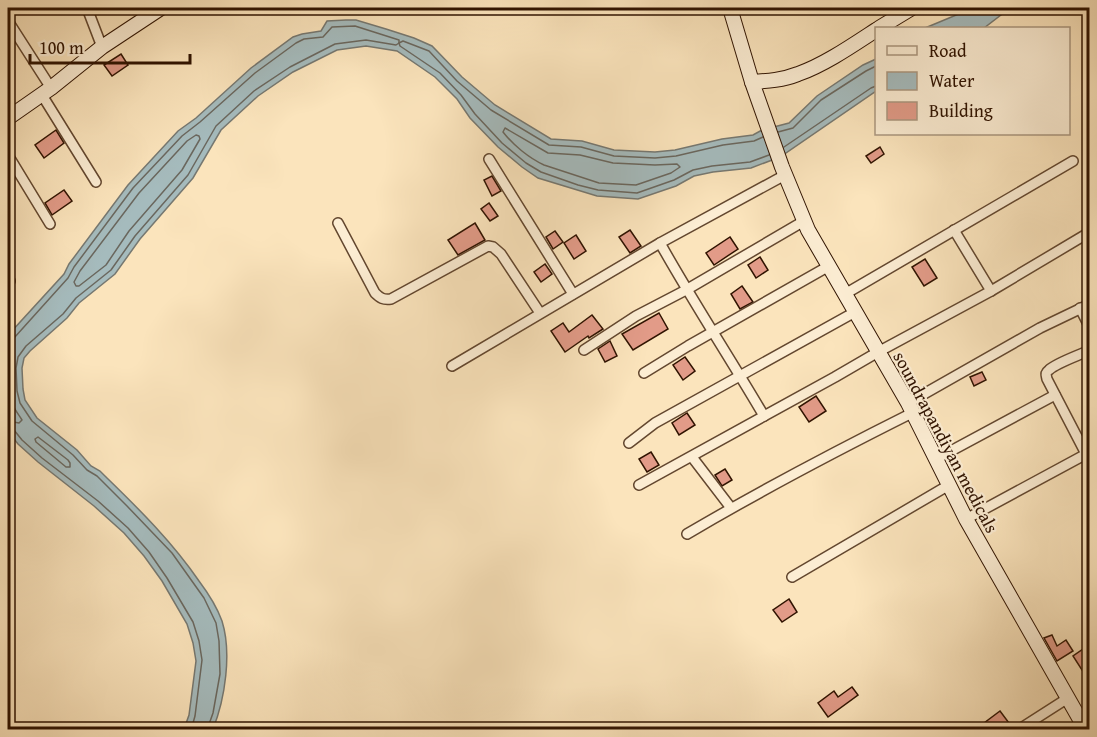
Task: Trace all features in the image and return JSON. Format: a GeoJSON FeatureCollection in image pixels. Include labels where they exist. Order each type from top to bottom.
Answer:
{"type":"FeatureCollection","features":[{"type":"Feature","properties":{"kind":"main road"},"geometry":{"type":"LineString","coordinates":[[8,118],[102,47],[161,8]]}},
{"type":"Feature","properties":{"kind":"main road","name":"soundrapandiyan medicals"},"geometry":{"type":"LineString","coordinates":[[730,8],[752,82],[783,171],[804,221],[910,408],[966,519],[1086,729]]}},
{"type":"Feature","properties":{"kind":"main road"},"geometry":{"type":"LineString","coordinates":[[881,27],[912,8]]}},
{"type":"Feature","properties":{"kind":"main road"},"geometry":{"type":"LineString","coordinates":[[752,82],[782,79],[800,74],[875,31]]}},
{"type":"Feature","properties":{"kind":"street"},"geometry":{"type":"LineString","coordinates":[[87,8],[102,47]]}},
{"type":"Feature","properties":{"kind":"street"},"geometry":{"type":"LineString","coordinates":[[8,21],[96,182]]}},
{"type":"Feature","properties":{"kind":"street"},"geometry":{"type":"LineString","coordinates":[[8,155],[50,224]]}},
{"type":"Feature","properties":{"kind":"street"},"geometry":{"type":"LineString","coordinates":[[489,159],[573,294]]}},
{"type":"Feature","properties":{"kind":"street"},"geometry":{"type":"LineString","coordinates":[[845,294],[1073,161]]}},
{"type":"Feature","properties":{"kind":"street"},"geometry":{"type":"LineString","coordinates":[[452,366],[783,171]]}},
{"type":"Feature","properties":{"kind":"street"},"geometry":{"type":"LineString","coordinates":[[584,350],[636,316],[686,290],[804,221]]}},
{"type":"Feature","properties":{"kind":"street"},"geometry":{"type":"LineString","coordinates":[[338,223],[375,293],[380,298],[391,299],[488,246],[493,246],[501,254],[540,313]]}},
{"type":"Feature","properties":{"kind":"street"},"geometry":{"type":"LineString","coordinates":[[954,230],[991,291]]}},
{"type":"Feature","properties":{"kind":"street"},"geometry":{"type":"LineString","coordinates":[[639,485],[991,291],[1089,232]]}},
{"type":"Feature","properties":{"kind":"street"},"geometry":{"type":"LineString","coordinates":[[660,243],[686,290],[764,416]]}},
{"type":"Feature","properties":{"kind":"street"},"geometry":{"type":"LineString","coordinates":[[644,373],[713,331],[829,266]]}},
{"type":"Feature","properties":{"kind":"street"},"geometry":{"type":"LineString","coordinates":[[687,534],[852,443],[1040,328],[1085,306],[1089,328]]}},
{"type":"Feature","properties":{"kind":"street"},"geometry":{"type":"LineString","coordinates":[[629,443],[655,423],[855,312]]}},
{"type":"Feature","properties":{"kind":"street"},"geometry":{"type":"LineString","coordinates":[[966,519],[1088,453],[1055,395],[1046,374],[1048,370],[1089,350]]}},
{"type":"Feature","properties":{"kind":"street"},"geometry":{"type":"LineString","coordinates":[[936,459],[1055,395]]}},
{"type":"Feature","properties":{"kind":"street"},"geometry":{"type":"LineString","coordinates":[[692,456],[731,508]]}},
{"type":"Feature","properties":{"kind":"street"},"geometry":{"type":"LineString","coordinates":[[792,577],[949,485]]}},
{"type":"Feature","properties":{"kind":"street"},"geometry":{"type":"LineString","coordinates":[[1017,729],[1068,698]]}},
{"type":"Feature","properties":{"kind":"water"},"geometry":{"type":"Polygon","coordinates":[[[973,8],[1010,8],[985,27],[927,27],[973,8]]]}},
{"type":"Feature","properties":{"kind":"water"},"geometry":{"type":"Polygon","coordinates":[[[356,20],[432,46],[462,77],[495,105],[551,139],[582,141],[614,150],[655,152],[675,150],[722,139],[753,135],[762,130],[789,123],[817,96],[875,59],[875,92],[780,157],[751,168],[694,176],[676,186],[638,199],[597,196],[538,178],[498,147],[435,77],[397,51],[366,46],[337,50],[293,72],[258,96],[221,130],[193,178],[140,239],[115,274],[79,303],[67,318],[30,351],[24,358],[22,368],[25,400],[37,418],[77,450],[91,466],[100,471],[156,527],[189,567],[209,595],[220,616],[225,634],[227,661],[224,690],[217,717],[213,729],[184,729],[189,715],[196,661],[187,624],[162,581],[124,533],[38,462],[18,444],[8,431],[8,338],[64,274],[128,185],[178,131],[196,118],[251,68],[293,37],[321,31],[327,21],[356,20]]]}},
{"type":"Feature","properties":{"kind":"building"},"geometry":{"type":"Polygon","coordinates":[[[121,54],[128,65],[112,76],[104,65],[121,54]]]}},
{"type":"Feature","properties":{"kind":"building"},"geometry":{"type":"Polygon","coordinates":[[[56,130],[64,143],[44,158],[35,145],[56,130]]]}},
{"type":"Feature","properties":{"kind":"building"},"geometry":{"type":"Polygon","coordinates":[[[880,147],[884,154],[871,163],[866,156],[880,147]]]}},
{"type":"Feature","properties":{"kind":"building"},"geometry":{"type":"Polygon","coordinates":[[[492,176],[501,191],[492,196],[484,180],[492,176]]]}},
{"type":"Feature","properties":{"kind":"building"},"geometry":{"type":"Polygon","coordinates":[[[64,190],[72,201],[52,215],[45,203],[64,190]]]}},
{"type":"Feature","properties":{"kind":"building"},"geometry":{"type":"Polygon","coordinates":[[[489,203],[498,216],[490,221],[481,209],[489,203]]]}},
{"type":"Feature","properties":{"kind":"building"},"geometry":{"type":"Polygon","coordinates":[[[475,223],[485,240],[458,255],[448,240],[475,223]]]}},
{"type":"Feature","properties":{"kind":"building"},"geometry":{"type":"Polygon","coordinates":[[[630,230],[641,246],[630,253],[619,237],[630,230]]]}},
{"type":"Feature","properties":{"kind":"building"},"geometry":{"type":"Polygon","coordinates":[[[555,231],[563,242],[553,249],[546,237],[555,231]]]}},
{"type":"Feature","properties":{"kind":"building"},"geometry":{"type":"Polygon","coordinates":[[[576,235],[586,251],[574,259],[564,243],[576,235]]]}},
{"type":"Feature","properties":{"kind":"building"},"geometry":{"type":"Polygon","coordinates":[[[730,237],[738,249],[714,265],[706,253],[730,237]]]}},
{"type":"Feature","properties":{"kind":"building"},"geometry":{"type":"Polygon","coordinates":[[[760,257],[768,270],[756,278],[748,265],[760,257]]]}},
{"type":"Feature","properties":{"kind":"building"},"geometry":{"type":"Polygon","coordinates":[[[925,259],[937,278],[924,286],[912,267],[925,259]]]}},
{"type":"Feature","properties":{"kind":"building"},"geometry":{"type":"Polygon","coordinates":[[[545,264],[552,274],[541,282],[534,272],[545,264]]]}},
{"type":"Feature","properties":{"kind":"building"},"geometry":{"type":"Polygon","coordinates":[[[742,286],[753,302],[740,309],[731,294],[742,286]]]}},
{"type":"Feature","properties":{"kind":"building"},"geometry":{"type":"Polygon","coordinates":[[[659,313],[668,329],[633,350],[622,334],[659,313]]]}},
{"type":"Feature","properties":{"kind":"building"},"geometry":{"type":"Polygon","coordinates":[[[592,315],[603,329],[565,352],[551,331],[563,323],[569,332],[592,315]]]}},
{"type":"Feature","properties":{"kind":"building"},"geometry":{"type":"Polygon","coordinates":[[[610,341],[617,356],[605,362],[598,349],[610,341]]]}},
{"type":"Feature","properties":{"kind":"building"},"geometry":{"type":"Polygon","coordinates":[[[685,357],[695,371],[683,380],[673,365],[685,357]]]}},
{"type":"Feature","properties":{"kind":"building"},"geometry":{"type":"Polygon","coordinates":[[[982,372],[986,380],[974,386],[970,377],[982,372]]]}},
{"type":"Feature","properties":{"kind":"building"},"geometry":{"type":"Polygon","coordinates":[[[816,396],[826,411],[809,422],[799,407],[816,396]]]}},
{"type":"Feature","properties":{"kind":"building"},"geometry":{"type":"Polygon","coordinates":[[[687,413],[695,425],[679,435],[672,423],[687,413]]]}},
{"type":"Feature","properties":{"kind":"building"},"geometry":{"type":"Polygon","coordinates":[[[651,452],[659,465],[647,472],[639,459],[651,452]]]}},
{"type":"Feature","properties":{"kind":"building"},"geometry":{"type":"Polygon","coordinates":[[[725,469],[732,480],[722,486],[715,475],[725,469]]]}},
{"type":"Feature","properties":{"kind":"building"},"geometry":{"type":"Polygon","coordinates":[[[789,599],[797,612],[782,622],[773,610],[789,599]]]}},
{"type":"Feature","properties":{"kind":"building"},"geometry":{"type":"Polygon","coordinates":[[[1052,635],[1057,646],[1066,640],[1073,651],[1057,661],[1044,638],[1052,635]]]}},
{"type":"Feature","properties":{"kind":"building"},"geometry":{"type":"Polygon","coordinates":[[[1089,645],[1089,681],[1073,656],[1089,645]]]}},
{"type":"Feature","properties":{"kind":"building"},"geometry":{"type":"Polygon","coordinates":[[[852,687],[858,695],[828,717],[818,703],[834,691],[838,697],[852,687]]]}},
{"type":"Feature","properties":{"kind":"building"},"geometry":{"type":"Polygon","coordinates":[[[1000,711],[1012,727],[1011,729],[996,729],[994,726],[988,729],[976,729],[1000,711]]]}}]}
